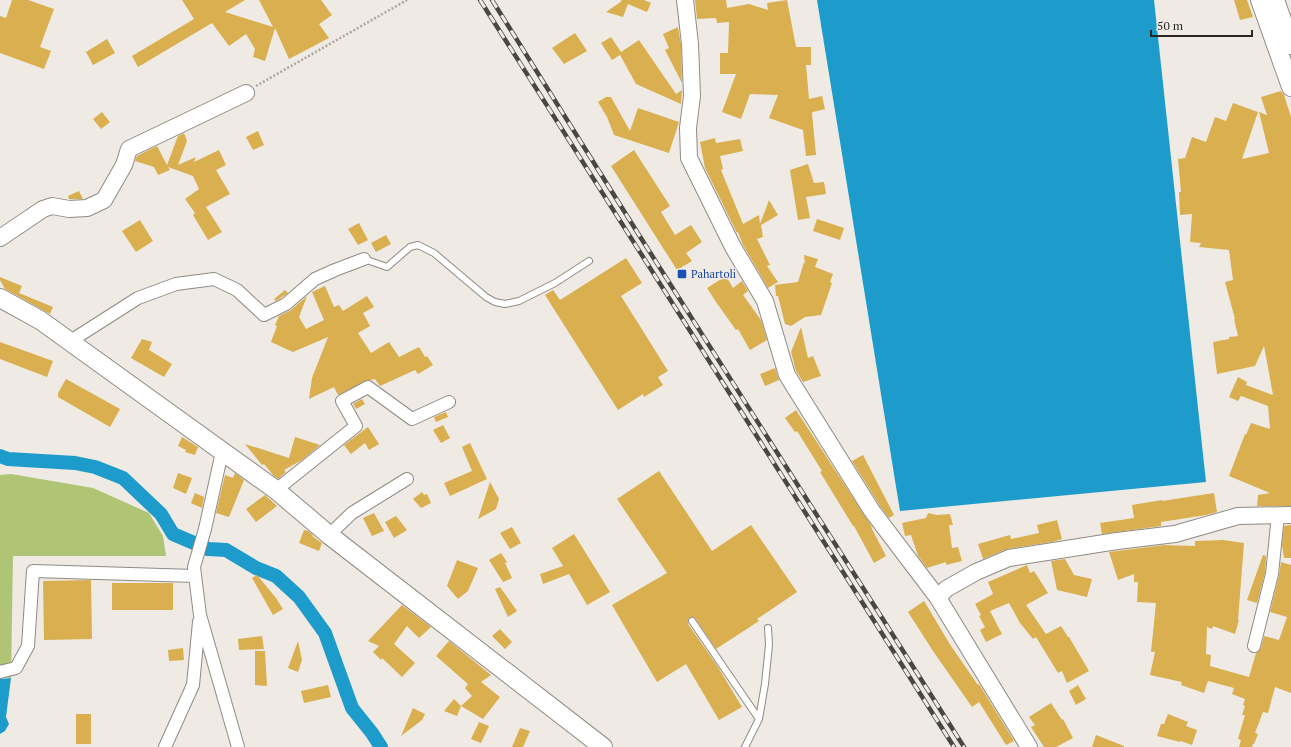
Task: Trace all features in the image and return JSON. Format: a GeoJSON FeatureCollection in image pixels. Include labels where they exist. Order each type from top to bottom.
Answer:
{"type":"FeatureCollection","features":[{"type":"Feature","properties":{"kind":"main road"},"geometry":{"type":"LineString","coordinates":[[1260,0],[1291,87]]}},
{"type":"Feature","properties":{"kind":"main road"},"geometry":{"type":"LineString","coordinates":[[1275,0],[1291,45]]}},
{"type":"Feature","properties":{"kind":"main road"},"geometry":{"type":"LineString","coordinates":[[0,298],[40,320],[276,490],[329,535],[603,747]]}},
{"type":"Feature","properties":{"kind":"street"},"geometry":{"type":"LineString","coordinates":[[685,0],[690,44],[692,96],[688,128],[689,158],[733,247],[765,301],[787,375],[872,511],[938,598],[1029,747]]}},
{"type":"Feature","properties":{"kind":"street"},"geometry":{"type":"LineString","coordinates":[[0,238],[43,209],[52,206],[69,210],[87,208],[104,200],[124,165],[129,149],[246,92]]}},
{"type":"Feature","properties":{"kind":"street"},"geometry":{"type":"LineString","coordinates":[[69,342],[138,298],[176,284],[214,279],[236,290],[264,315],[286,304],[315,279],[364,259]]}},
{"type":"Feature","properties":{"kind":"street"},"geometry":{"type":"LineString","coordinates":[[276,490],[356,426],[342,401],[368,387],[412,420],[449,402]]}},
{"type":"Feature","properties":{"kind":"street"},"geometry":{"type":"LineString","coordinates":[[222,452],[194,572],[200,615],[238,747]]}},
{"type":"Feature","properties":{"kind":"street"},"geometry":{"type":"LineString","coordinates":[[329,535],[352,513],[407,479]]}},
{"type":"Feature","properties":{"kind":"street"},"geometry":{"type":"LineString","coordinates":[[938,598],[946,589],[976,572],[1009,558],[1117,541],[1175,534],[1238,516],[1285,515],[1254,646]]}},
{"type":"Feature","properties":{"kind":"street"},"geometry":{"type":"LineString","coordinates":[[0,672],[16,668],[28,646],[33,571],[194,572]]}},
{"type":"Feature","properties":{"kind":"street"},"geometry":{"type":"LineString","coordinates":[[165,747],[193,685],[200,615]]}},
{"type":"Feature","properties":{"kind":"lane"},"geometry":{"type":"LineString","coordinates":[[364,259],[386,267],[410,247],[418,245],[434,254],[486,298],[505,304],[519,301],[589,262]]}},
{"type":"Feature","properties":{"kind":"lane"},"geometry":{"type":"LineString","coordinates":[[692,621],[758,719]]}},
{"type":"Feature","properties":{"kind":"lane"},"geometry":{"type":"LineString","coordinates":[[745,747],[758,719],[768,653],[768,628]]}},
{"type":"Feature","properties":{"kind":"path"},"geometry":{"type":"LineString","coordinates":[[246,92],[407,0]]}},
{"type":"Feature","properties":{"kind":"green space"},"geometry":{"type":"Polygon","coordinates":[[[11,474],[93,488],[149,513],[163,536],[166,556],[13,556],[11,678],[0,677],[0,475],[11,474]]]}},
{"type":"Feature","properties":{"kind":"water"},"geometry":{"type":"Polygon","coordinates":[[[817,0],[1154,0],[1206,482],[900,511],[817,0]]]}},
{"type":"Feature","properties":{"kind":"water"},"geometry":{"type":"Polygon","coordinates":[[[11,678],[6,717],[9,724],[5,731],[0,734],[0,679],[11,678]]]}},
{"type":"Feature","properties":{"kind":"building"},"geometry":{"type":"Polygon","coordinates":[[[12,0],[28,0],[54,9],[40,47],[51,51],[44,69],[0,53],[0,16],[6,18],[12,0]]]}},
{"type":"Feature","properties":{"kind":"building"},"geometry":{"type":"Polygon","coordinates":[[[182,0],[245,0],[225,12],[273,27],[259,0],[321,0],[332,15],[319,24],[329,38],[289,59],[275,28],[265,61],[253,57],[255,49],[246,34],[229,46],[212,23],[138,67],[132,56],[194,19],[182,0]]]}},
{"type":"Feature","properties":{"kind":"building"},"geometry":{"type":"Polygon","coordinates":[[[620,0],[644,0],[651,3],[647,12],[628,4],[623,17],[606,12],[622,1],[620,0]]]}},
{"type":"Feature","properties":{"kind":"building"},"geometry":{"type":"Polygon","coordinates":[[[695,0],[726,0],[727,8],[749,4],[768,10],[767,3],[787,0],[796,47],[811,47],[811,65],[806,65],[809,99],[822,96],[825,109],[812,113],[816,155],[806,156],[803,130],[769,118],[778,95],[750,94],[741,119],[722,112],[736,74],[720,74],[720,53],[728,53],[729,22],[717,23],[716,18],[697,19],[695,0]]]}},
{"type":"Feature","properties":{"kind":"building"},"geometry":{"type":"Polygon","coordinates":[[[1234,0],[1247,0],[1253,17],[1240,20],[1234,0]]]}},
{"type":"Feature","properties":{"kind":"building"},"geometry":{"type":"Polygon","coordinates":[[[678,27],[681,45],[682,83],[665,50],[669,48],[663,34],[678,27]]]}},
{"type":"Feature","properties":{"kind":"building"},"geometry":{"type":"Polygon","coordinates":[[[575,33],[587,51],[564,64],[552,48],[575,33]]]}},
{"type":"Feature","properties":{"kind":"building"},"geometry":{"type":"Polygon","coordinates":[[[611,37],[621,52],[639,40],[676,94],[682,90],[681,104],[636,84],[620,55],[612,60],[601,43],[611,37]]]}},
{"type":"Feature","properties":{"kind":"building"},"geometry":{"type":"Polygon","coordinates":[[[107,39],[115,53],[93,65],[86,52],[107,39]]]}},
{"type":"Feature","properties":{"kind":"building"},"geometry":{"type":"Polygon","coordinates":[[[1281,91],[1284,95],[1291,117],[1291,506],[1257,506],[1258,495],[1270,493],[1229,476],[1245,434],[1246,435],[1251,423],[1270,429],[1268,406],[1241,396],[1238,401],[1229,397],[1238,377],[1247,382],[1246,385],[1273,395],[1264,346],[1255,366],[1217,374],[1213,342],[1238,336],[1225,282],[1233,280],[1229,250],[1199,247],[1201,243],[1190,242],[1192,214],[1180,215],[1179,192],[1181,192],[1178,159],[1185,158],[1192,137],[1206,142],[1215,117],[1226,121],[1233,103],[1258,112],[1242,159],[1269,153],[1259,112],[1267,115],[1261,97],[1281,91]]]}},
{"type":"Feature","properties":{"kind":"building"},"geometry":{"type":"Polygon","coordinates":[[[606,97],[611,97],[630,131],[638,108],[679,122],[669,153],[614,135],[607,117],[598,102],[606,97]]]}},
{"type":"Feature","properties":{"kind":"building"},"geometry":{"type":"Polygon","coordinates":[[[102,112],[110,122],[101,129],[93,119],[102,112]]]}},
{"type":"Feature","properties":{"kind":"building"},"geometry":{"type":"Polygon","coordinates":[[[258,131],[264,145],[253,150],[246,137],[258,131]]]}},
{"type":"Feature","properties":{"kind":"building"},"geometry":{"type":"Polygon","coordinates":[[[184,133],[187,141],[178,165],[196,157],[194,162],[219,150],[226,165],[216,170],[230,194],[206,207],[222,232],[208,240],[193,215],[195,213],[185,199],[199,189],[193,176],[168,167],[170,170],[158,175],[154,167],[135,161],[137,156],[157,146],[167,165],[178,136],[184,133]]]}},
{"type":"Feature","properties":{"kind":"building"},"geometry":{"type":"Polygon","coordinates":[[[715,138],[716,143],[740,139],[743,151],[720,156],[723,169],[721,170],[743,224],[759,215],[760,224],[769,200],[778,215],[761,225],[763,237],[757,239],[770,265],[767,266],[778,282],[768,288],[743,245],[738,232],[737,233],[705,168],[700,142],[715,138]]]}},
{"type":"Feature","properties":{"kind":"building"},"geometry":{"type":"Polygon","coordinates":[[[634,150],[670,206],[661,212],[675,235],[691,225],[702,242],[686,253],[692,261],[677,270],[611,166],[634,150]]]}},
{"type":"Feature","properties":{"kind":"building"},"geometry":{"type":"Polygon","coordinates":[[[808,164],[814,183],[824,182],[826,194],[806,197],[810,218],[798,220],[790,170],[808,164]]]}},
{"type":"Feature","properties":{"kind":"building"},"geometry":{"type":"Polygon","coordinates":[[[79,191],[83,199],[69,199],[68,196],[79,191]]]}},
{"type":"Feature","properties":{"kind":"building"},"geometry":{"type":"Polygon","coordinates":[[[817,219],[844,228],[840,240],[813,231],[817,219]]]}},
{"type":"Feature","properties":{"kind":"building"},"geometry":{"type":"Polygon","coordinates":[[[140,220],[153,241],[136,252],[122,231],[140,220]]]}},
{"type":"Feature","properties":{"kind":"building"},"geometry":{"type":"Polygon","coordinates":[[[359,223],[368,240],[358,245],[348,229],[359,223]]]}},
{"type":"Feature","properties":{"kind":"building"},"geometry":{"type":"Polygon","coordinates":[[[386,235],[391,244],[376,252],[371,243],[386,235]]]}},
{"type":"Feature","properties":{"kind":"building"},"geometry":{"type":"Polygon","coordinates":[[[804,255],[818,259],[815,267],[833,274],[830,282],[832,283],[821,315],[805,317],[791,326],[785,324],[778,296],[776,296],[775,285],[798,282],[804,262],[805,264],[804,255]]]}},
{"type":"Feature","properties":{"kind":"building"},"geometry":{"type":"Polygon","coordinates":[[[626,258],[642,283],[621,296],[668,371],[658,377],[663,385],[644,397],[643,394],[618,410],[545,295],[553,290],[560,300],[626,258]]]}},
{"type":"Feature","properties":{"kind":"building"},"geometry":{"type":"Polygon","coordinates":[[[726,276],[733,288],[742,281],[748,291],[743,295],[761,320],[767,340],[750,350],[738,329],[736,330],[707,288],[726,276]]]}},
{"type":"Feature","properties":{"kind":"building"},"geometry":{"type":"Polygon","coordinates":[[[0,277],[22,286],[18,296],[5,289],[0,277]]]}},
{"type":"Feature","properties":{"kind":"building"},"geometry":{"type":"Polygon","coordinates":[[[325,286],[334,307],[339,305],[343,311],[367,296],[374,307],[363,313],[370,326],[358,333],[371,353],[389,342],[399,357],[419,347],[425,357],[427,356],[433,365],[418,374],[415,370],[380,386],[375,379],[368,380],[338,395],[334,387],[309,399],[312,378],[328,337],[293,352],[271,342],[279,316],[291,310],[307,296],[299,317],[306,329],[324,320],[312,292],[325,286]]]}},
{"type":"Feature","properties":{"kind":"building"},"geometry":{"type":"Polygon","coordinates":[[[285,290],[288,293],[276,301],[274,299],[285,290]]]}},
{"type":"Feature","properties":{"kind":"building"},"geometry":{"type":"Polygon","coordinates":[[[19,293],[53,307],[50,314],[18,296],[19,293]]]}},
{"type":"Feature","properties":{"kind":"building"},"geometry":{"type":"Polygon","coordinates":[[[801,327],[808,358],[813,356],[821,376],[803,382],[796,371],[791,352],[801,327]]]}},
{"type":"Feature","properties":{"kind":"building"},"geometry":{"type":"Polygon","coordinates":[[[142,339],[152,342],[149,350],[172,364],[164,377],[131,358],[142,339]]]}},
{"type":"Feature","properties":{"kind":"building"},"geometry":{"type":"Polygon","coordinates":[[[0,342],[53,361],[47,377],[0,359],[0,342]]]}},
{"type":"Feature","properties":{"kind":"building"},"geometry":{"type":"Polygon","coordinates":[[[775,368],[779,380],[765,386],[760,374],[775,368]]]}},
{"type":"Feature","properties":{"kind":"building"},"geometry":{"type":"Polygon","coordinates":[[[66,379],[120,409],[110,427],[58,397],[58,393],[66,379]]]}},
{"type":"Feature","properties":{"kind":"building"},"geometry":{"type":"Polygon","coordinates":[[[362,399],[365,404],[356,409],[353,404],[362,399]]]}},
{"type":"Feature","properties":{"kind":"building"},"geometry":{"type":"Polygon","coordinates":[[[796,410],[872,527],[886,556],[874,563],[854,526],[820,472],[822,471],[797,431],[795,432],[785,418],[796,410]]]}},
{"type":"Feature","properties":{"kind":"building"},"geometry":{"type":"Polygon","coordinates":[[[446,412],[448,417],[436,422],[434,417],[446,412]]]}},
{"type":"Feature","properties":{"kind":"building"},"geometry":{"type":"Polygon","coordinates":[[[443,425],[450,438],[441,443],[433,430],[443,425]]]}},
{"type":"Feature","properties":{"kind":"building"},"geometry":{"type":"Polygon","coordinates":[[[368,427],[379,444],[369,450],[365,443],[351,454],[344,445],[368,427]]]}},
{"type":"Feature","properties":{"kind":"building"},"geometry":{"type":"Polygon","coordinates":[[[182,437],[198,447],[195,455],[185,452],[186,450],[178,446],[182,437]]]}},
{"type":"Feature","properties":{"kind":"building"},"geometry":{"type":"Polygon","coordinates":[[[295,437],[320,445],[302,460],[284,470],[286,472],[278,479],[264,464],[262,465],[245,444],[289,458],[295,437]]]}},
{"type":"Feature","properties":{"kind":"building"},"geometry":{"type":"Polygon","coordinates":[[[470,443],[487,479],[450,496],[444,483],[472,471],[462,447],[470,443]]]}},
{"type":"Feature","properties":{"kind":"building"},"geometry":{"type":"Polygon","coordinates":[[[863,455],[894,515],[889,518],[852,461],[863,455]]]}},
{"type":"Feature","properties":{"kind":"building"},"geometry":{"type":"Polygon","coordinates":[[[659,471],[712,551],[751,525],[797,592],[757,619],[759,621],[716,649],[695,618],[692,617],[688,619],[688,624],[718,667],[742,707],[719,720],[686,664],[657,682],[612,605],[667,573],[617,499],[659,471]]]}},
{"type":"Feature","properties":{"kind":"building"},"geometry":{"type":"Polygon","coordinates":[[[178,473],[192,478],[186,494],[173,488],[178,473]]]}},
{"type":"Feature","properties":{"kind":"building"},"geometry":{"type":"Polygon","coordinates":[[[235,473],[244,480],[229,517],[216,513],[225,475],[233,478],[235,473]]]}},
{"type":"Feature","properties":{"kind":"building"},"geometry":{"type":"Polygon","coordinates":[[[490,482],[499,499],[496,509],[478,519],[490,482]]]}},
{"type":"Feature","properties":{"kind":"building"},"geometry":{"type":"Polygon","coordinates":[[[422,492],[424,495],[427,494],[431,503],[421,508],[413,499],[422,492]]]}},
{"type":"Feature","properties":{"kind":"building"},"geometry":{"type":"Polygon","coordinates":[[[195,493],[204,497],[202,508],[191,503],[195,493]]]}},
{"type":"Feature","properties":{"kind":"building"},"geometry":{"type":"Polygon","coordinates":[[[1214,493],[1217,512],[1161,522],[1161,526],[1102,534],[1100,523],[1134,518],[1132,505],[1214,493]]]}},
{"type":"Feature","properties":{"kind":"building"},"geometry":{"type":"Polygon","coordinates":[[[265,495],[277,506],[256,522],[246,509],[265,495]]]}},
{"type":"Feature","properties":{"kind":"building"},"geometry":{"type":"Polygon","coordinates":[[[374,513],[384,531],[372,536],[363,518],[374,513]]]}},
{"type":"Feature","properties":{"kind":"building"},"geometry":{"type":"Polygon","coordinates":[[[928,513],[937,515],[950,514],[953,525],[949,525],[952,548],[958,547],[962,561],[946,565],[946,562],[927,568],[918,556],[911,535],[905,536],[902,523],[926,518],[928,513]]]}},
{"type":"Feature","properties":{"kind":"building"},"geometry":{"type":"Polygon","coordinates":[[[396,516],[407,530],[394,538],[385,522],[396,516]]]}},
{"type":"Feature","properties":{"kind":"building"},"geometry":{"type":"Polygon","coordinates":[[[1057,520],[1062,539],[1007,549],[983,559],[978,544],[1010,535],[1011,539],[1039,533],[1037,525],[1057,520]]]}},
{"type":"Feature","properties":{"kind":"building"},"geometry":{"type":"Polygon","coordinates":[[[1291,525],[1291,558],[1284,558],[1282,545],[1284,526],[1291,525]]]}},
{"type":"Feature","properties":{"kind":"building"},"geometry":{"type":"Polygon","coordinates":[[[512,527],[521,543],[510,549],[500,533],[512,527]]]}},
{"type":"Feature","properties":{"kind":"building"},"geometry":{"type":"Polygon","coordinates":[[[304,530],[308,531],[322,543],[319,551],[299,543],[304,530]]]}},
{"type":"Feature","properties":{"kind":"building"},"geometry":{"type":"Polygon","coordinates":[[[574,534],[610,592],[587,605],[569,574],[543,584],[540,574],[563,566],[552,548],[574,534]]]}},
{"type":"Feature","properties":{"kind":"building"},"geometry":{"type":"Polygon","coordinates":[[[1223,540],[1244,543],[1239,620],[1235,634],[1213,626],[1212,629],[1207,627],[1206,654],[1211,655],[1210,666],[1249,677],[1256,653],[1261,648],[1264,636],[1279,640],[1287,617],[1270,612],[1281,562],[1291,565],[1291,693],[1275,687],[1268,713],[1263,712],[1255,733],[1258,734],[1252,747],[1239,747],[1241,740],[1238,739],[1245,715],[1242,715],[1245,706],[1243,705],[1245,699],[1232,694],[1234,688],[1208,681],[1204,693],[1181,685],[1182,682],[1150,675],[1155,652],[1151,652],[1156,603],[1137,602],[1138,582],[1134,582],[1134,574],[1118,580],[1109,552],[1164,545],[1195,546],[1195,541],[1223,540]]]}},
{"type":"Feature","properties":{"kind":"building"},"geometry":{"type":"Polygon","coordinates":[[[501,553],[507,562],[505,563],[512,578],[503,582],[489,560],[501,553]]]}},
{"type":"Feature","properties":{"kind":"building"},"geometry":{"type":"Polygon","coordinates":[[[1263,555],[1266,556],[1265,573],[1257,603],[1247,600],[1263,555]]]}},
{"type":"Feature","properties":{"kind":"building"},"geometry":{"type":"Polygon","coordinates":[[[1065,559],[1074,575],[1092,579],[1087,597],[1057,590],[1051,561],[1065,559]]]}},
{"type":"Feature","properties":{"kind":"building"},"geometry":{"type":"Polygon","coordinates":[[[457,560],[478,568],[468,591],[458,599],[447,586],[457,560]]]}},
{"type":"Feature","properties":{"kind":"building"},"geometry":{"type":"Polygon","coordinates":[[[1027,565],[1030,573],[1034,571],[1048,593],[1026,605],[1046,634],[1061,626],[1089,671],[1067,683],[1062,671],[1058,673],[1036,637],[1033,639],[1020,623],[1009,603],[990,611],[1002,634],[986,642],[980,630],[985,627],[975,604],[993,594],[988,582],[1027,565]]]}},
{"type":"Feature","properties":{"kind":"building"},"geometry":{"type":"Polygon","coordinates":[[[257,575],[283,609],[273,615],[252,578],[257,575]]]}},
{"type":"Feature","properties":{"kind":"building"},"geometry":{"type":"Polygon","coordinates":[[[91,580],[92,639],[44,640],[43,581],[91,580]]]}},
{"type":"Feature","properties":{"kind":"building"},"geometry":{"type":"Polygon","coordinates":[[[112,583],[173,583],[173,610],[112,610],[112,583]]]}},
{"type":"Feature","properties":{"kind":"building"},"geometry":{"type":"Polygon","coordinates":[[[500,587],[517,611],[508,617],[495,589],[500,587]]]}},
{"type":"Feature","properties":{"kind":"building"},"geometry":{"type":"Polygon","coordinates":[[[924,601],[951,646],[978,685],[979,684],[1014,741],[1006,745],[979,702],[972,707],[933,651],[908,612],[924,601]]]}},
{"type":"Feature","properties":{"kind":"building"},"geometry":{"type":"Polygon","coordinates":[[[402,605],[431,627],[419,638],[407,626],[394,644],[415,663],[402,677],[382,658],[381,660],[373,652],[379,646],[368,641],[402,605]]]}},
{"type":"Feature","properties":{"kind":"building"},"geometry":{"type":"Polygon","coordinates":[[[500,629],[512,642],[505,649],[492,636],[500,629]]]}},
{"type":"Feature","properties":{"kind":"building"},"geometry":{"type":"Polygon","coordinates":[[[262,636],[264,649],[239,650],[238,639],[262,636]]]}},
{"type":"Feature","properties":{"kind":"building"},"geometry":{"type":"Polygon","coordinates":[[[298,641],[302,660],[298,672],[288,668],[298,641]]]}},
{"type":"Feature","properties":{"kind":"building"},"geometry":{"type":"Polygon","coordinates":[[[449,641],[491,675],[481,682],[500,697],[483,719],[461,706],[472,696],[465,688],[468,684],[436,656],[449,641]]]}},
{"type":"Feature","properties":{"kind":"building"},"geometry":{"type":"Polygon","coordinates":[[[183,648],[184,660],[169,661],[168,650],[183,648]]]}},
{"type":"Feature","properties":{"kind":"building"},"geometry":{"type":"Polygon","coordinates":[[[255,651],[265,651],[267,686],[255,685],[255,651]]]}},
{"type":"Feature","properties":{"kind":"building"},"geometry":{"type":"Polygon","coordinates":[[[328,685],[331,697],[304,703],[301,691],[328,685]]]}},
{"type":"Feature","properties":{"kind":"building"},"geometry":{"type":"Polygon","coordinates":[[[1078,685],[1086,699],[1076,705],[1069,691],[1078,685]]]}},
{"type":"Feature","properties":{"kind":"building"},"geometry":{"type":"Polygon","coordinates":[[[454,699],[461,706],[457,716],[444,711],[454,699]]]}},
{"type":"Feature","properties":{"kind":"building"},"geometry":{"type":"Polygon","coordinates":[[[1051,703],[1062,720],[1063,719],[1073,738],[1056,747],[1044,747],[1031,727],[1035,725],[1029,717],[1051,703]]]}},
{"type":"Feature","properties":{"kind":"building"},"geometry":{"type":"Polygon","coordinates":[[[413,708],[425,714],[422,720],[401,736],[413,708]]]}},
{"type":"Feature","properties":{"kind":"building"},"geometry":{"type":"Polygon","coordinates":[[[76,714],[91,714],[91,744],[76,744],[76,714]]]}},
{"type":"Feature","properties":{"kind":"building"},"geometry":{"type":"Polygon","coordinates":[[[1168,714],[1188,722],[1186,726],[1197,730],[1192,745],[1157,736],[1161,724],[1164,724],[1168,714]]]}},
{"type":"Feature","properties":{"kind":"building"},"geometry":{"type":"Polygon","coordinates":[[[479,722],[489,726],[481,743],[471,739],[479,722]]]}},
{"type":"Feature","properties":{"kind":"building"},"geometry":{"type":"Polygon","coordinates":[[[520,728],[530,731],[523,747],[512,747],[520,728]]]}},
{"type":"Feature","properties":{"kind":"building"},"geometry":{"type":"Polygon","coordinates":[[[1096,735],[1124,746],[1124,747],[1092,747],[1096,735]]]}},
{"type":"Feature","properties":{"kind":"waterway"},"geometry":{"type":"LineString","coordinates":[[0,456],[8,459],[75,463],[95,467],[123,478],[161,514],[173,534],[208,549],[226,550],[256,568],[276,576],[299,597],[325,633],[352,708],[381,747]]}},
{"type":"Feature","properties":{"kind":"railway"},"geometry":{"type":"LineString","coordinates":[[480,0],[954,747]]}},
{"type":"Feature","properties":{"kind":"railway"},"geometry":{"type":"LineString","coordinates":[[492,0],[639,235],[964,747]]}},
{"type":"Feature","properties":{"kind":"place","name":"Pahartoli"},"geometry":{"type":"Point","coordinates":[682,274]}}]}
